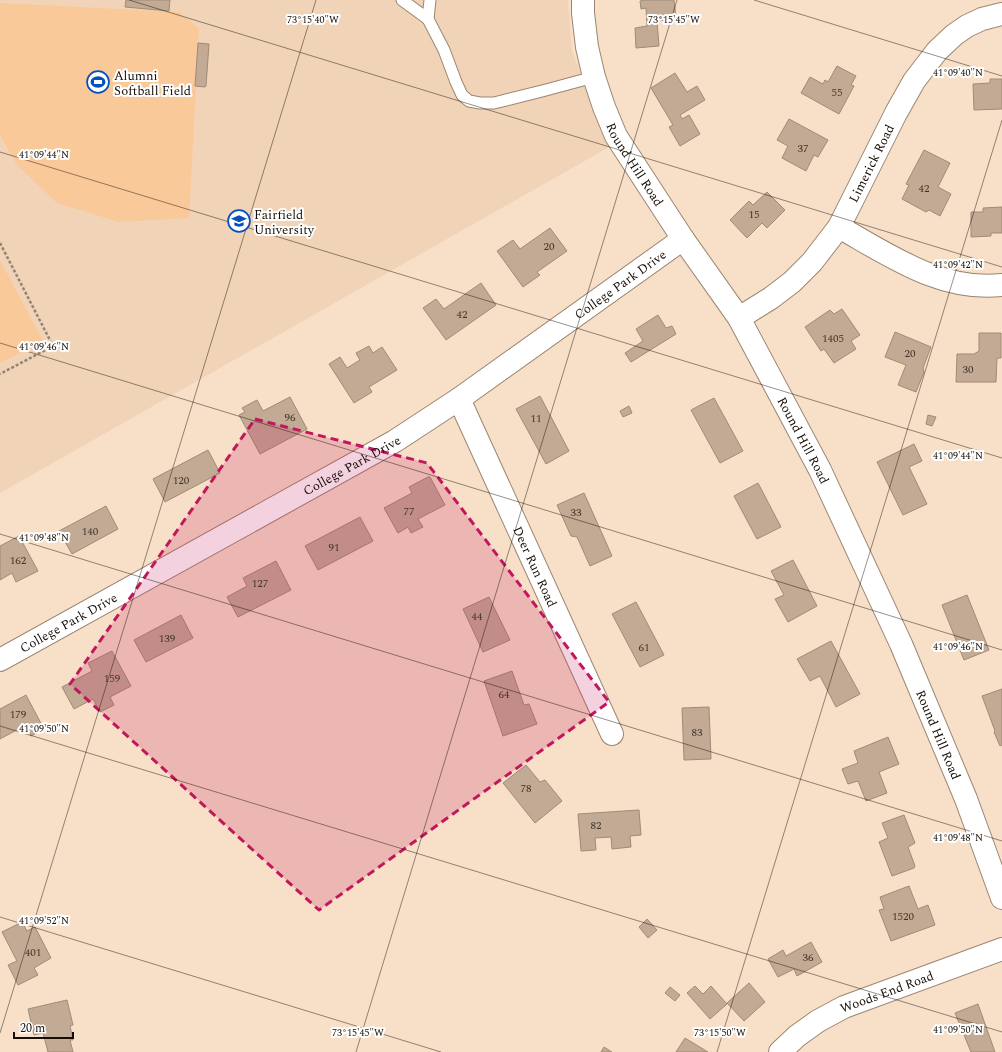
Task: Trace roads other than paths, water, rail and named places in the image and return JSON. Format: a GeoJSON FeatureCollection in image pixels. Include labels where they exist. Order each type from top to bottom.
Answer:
{"type":"FeatureCollection","features":[{"type":"Feature","properties":{"kind":"street","name":"Round Hill Road"},"geometry":{"type":"LineString","coordinates":[[583,0],[587,46],[594,77],[616,136],[683,239],[739,318],[820,470],[901,644],[966,799],[1002,898]]}},
{"type":"Feature","properties":{"kind":"street","name":"Limerick Road"},"geometry":{"type":"LineString","coordinates":[[739,318],[771,298],[792,282],[812,262],[839,227],[896,113],[914,81],[937,51],[954,35],[967,26],[1002,14]]}},
{"type":"Feature","properties":{"kind":"street"},"geometry":{"type":"LineString","coordinates":[[839,227],[913,268],[930,275],[963,284],[982,286],[1002,285]]}},
{"type":"Feature","properties":{"kind":"street","name":"College Park Drive"},"geometry":{"type":"LineString","coordinates":[[0,660],[395,441],[459,399],[683,239]]}},
{"type":"Feature","properties":{"kind":"street","name":"Deer Run Road"},"geometry":{"type":"LineString","coordinates":[[459,399],[612,734]]}},
{"type":"Feature","properties":{"kind":"street","name":"Woods End Road"},"geometry":{"type":"LineString","coordinates":[[780,1052],[797,1036],[844,1007],[1002,949]]}},
{"type":"Feature","properties":{"kind":"lane"},"geometry":{"type":"LineString","coordinates":[[402,0],[428,19],[444,50],[462,95],[469,101],[494,103],[594,77]]}},
{"type":"Feature","properties":{"kind":"lane"},"geometry":{"type":"LineString","coordinates":[[428,19],[430,0]]}},
{"type":"Feature","properties":{"kind":"place","name":"Alumni Softball Field"},"geometry":{"type":"Point","coordinates":[98,82]}},
{"type":"Feature","properties":{"kind":"place","name":"Fairfield University"},"geometry":{"type":"Point","coordinates":[239,221]}}]}
